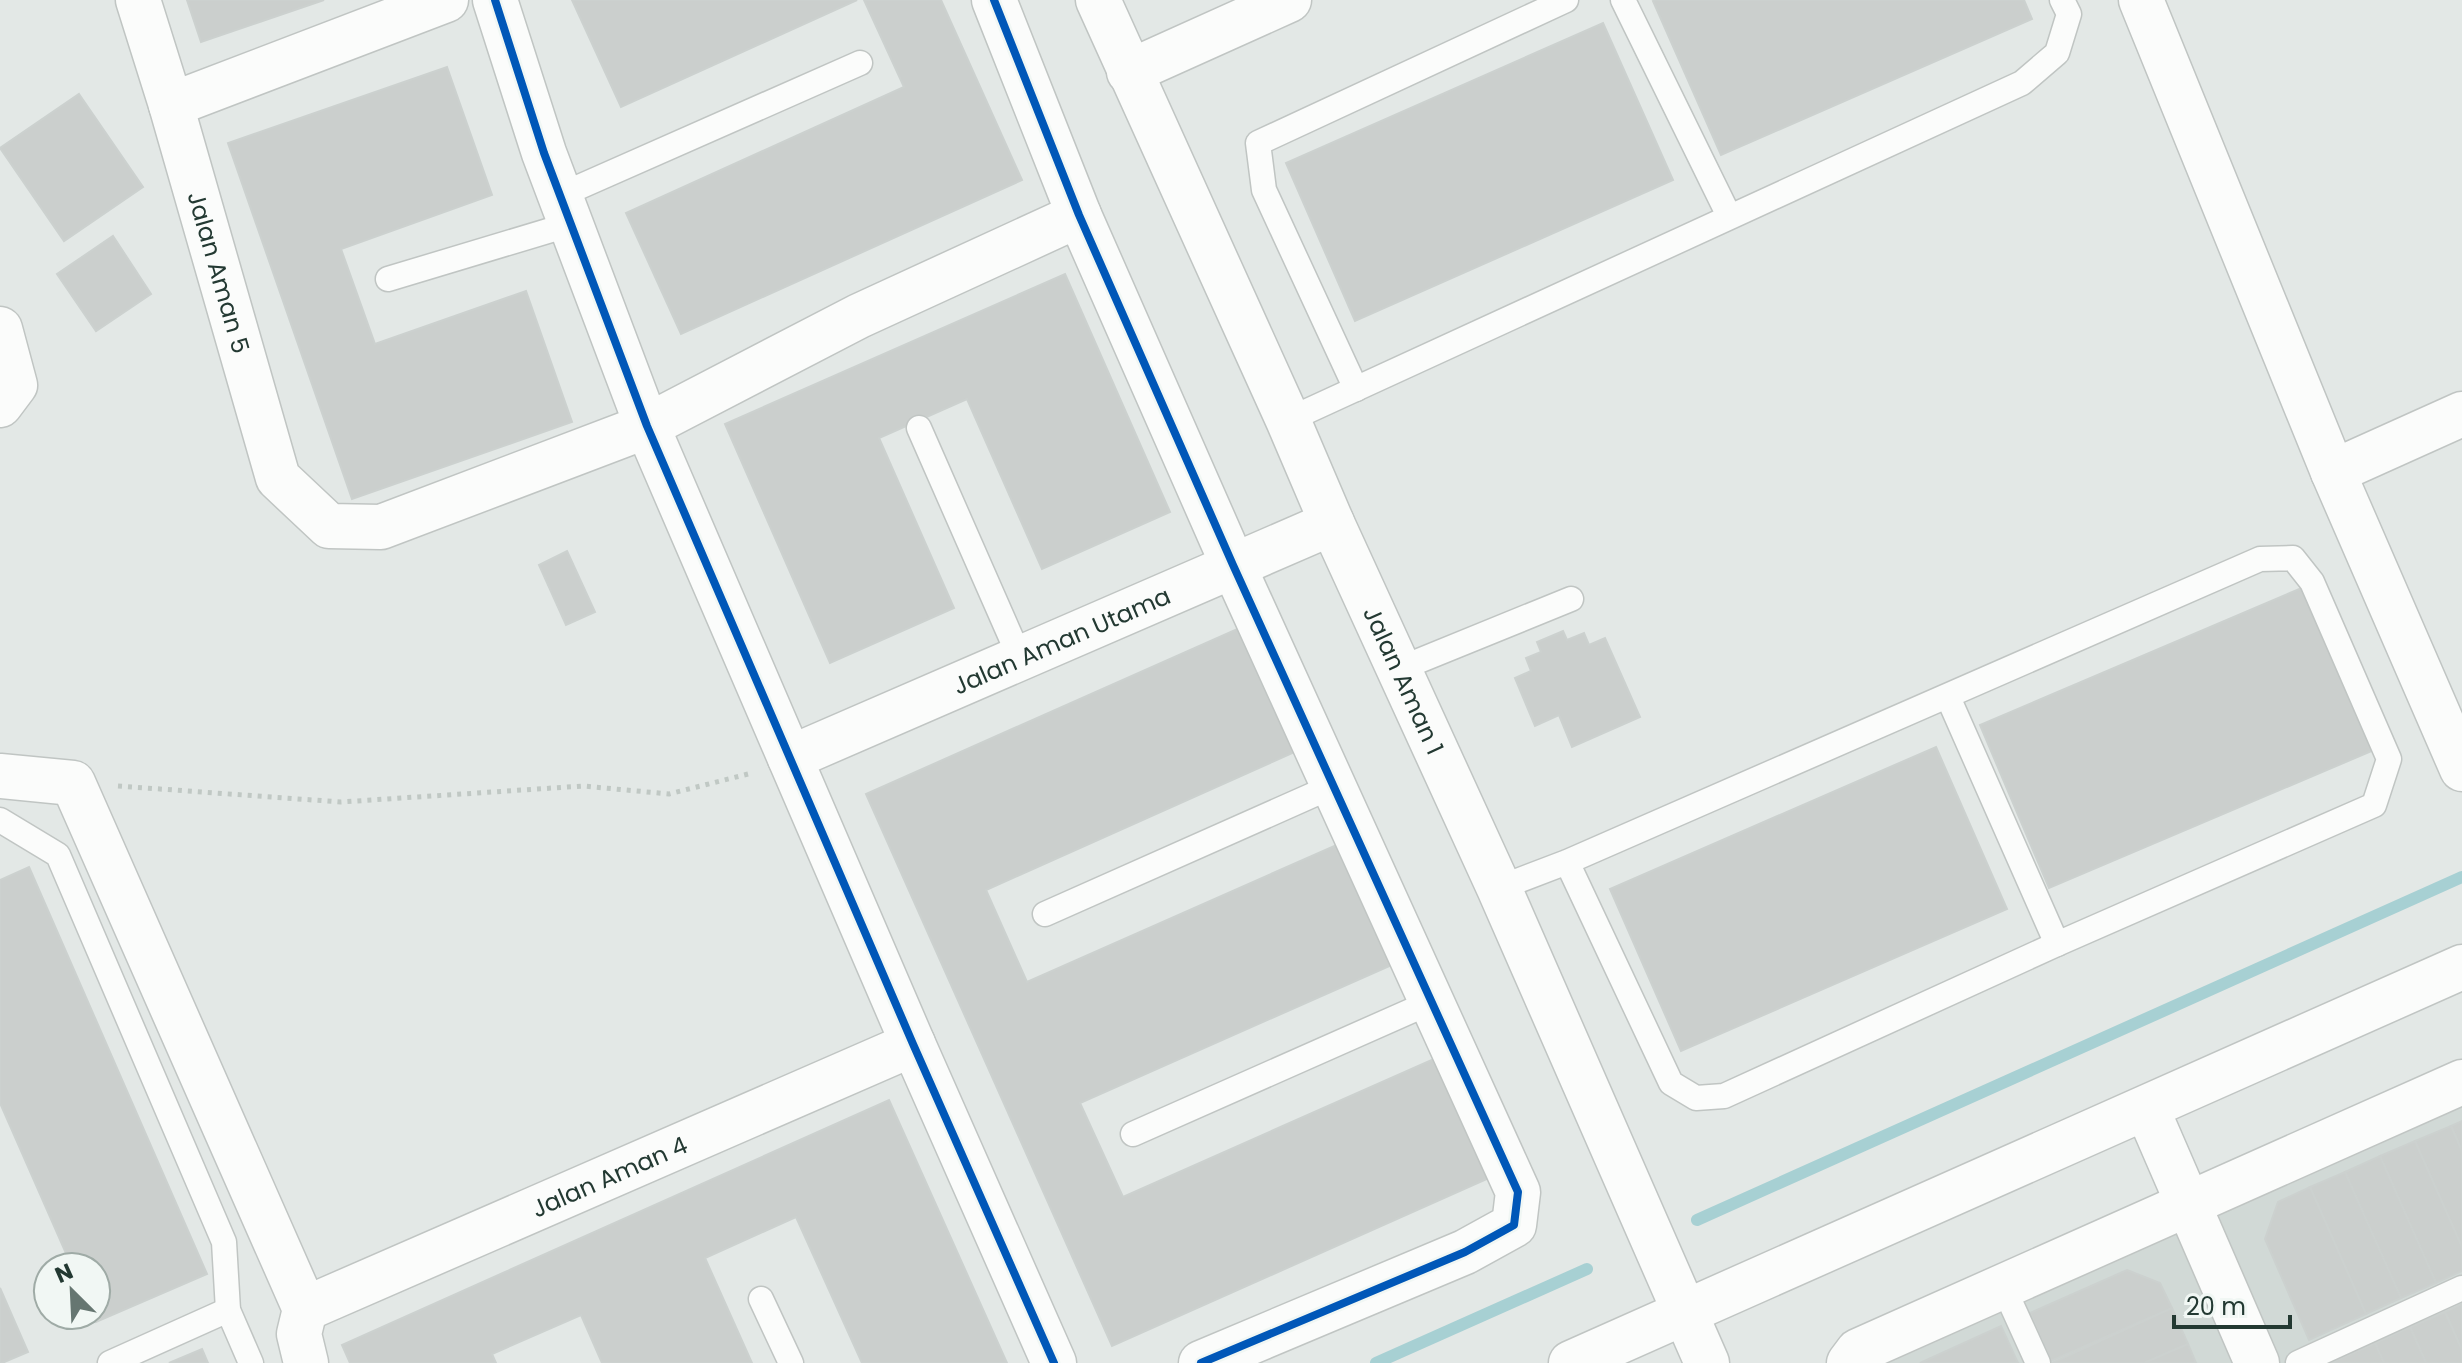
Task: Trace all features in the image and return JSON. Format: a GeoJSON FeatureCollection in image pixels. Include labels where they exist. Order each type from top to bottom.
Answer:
{"type":"FeatureCollection","features":[{"type":"Feature","properties":{"kind":"street","name":"Jalan Aman 5"},"geometry":{"type":"LineString","coordinates":[[138,0],[278,478],[329,526],[381,527],[647,426]]}},
{"type":"Feature","properties":{"kind":"street"},"geometry":{"type":"LineString","coordinates":[[171,105],[446,0]]}},
{"type":"Feature","properties":{"kind":"street"},"geometry":{"type":"LineString","coordinates":[[495,0],[544,153],[647,426],[1054,1363]]}},
{"type":"Feature","properties":{"kind":"street"},"geometry":{"type":"LineString","coordinates":[[994,0],[1079,215],[1233,565],[1518,1192],[1514,1225],[1465,1252],[1201,1363]]}},
{"type":"Feature","properties":{"kind":"street","name":"Jalan Aman 1"},"geometry":{"type":"LineString","coordinates":[[1098,0],[1499,888],[1707,1363]]}},
{"type":"Feature","properties":{"kind":"street"},"geometry":{"type":"LineString","coordinates":[[1129,72],[1289,0]]}},
{"type":"Feature","properties":{"kind":"street"},"geometry":{"type":"LineString","coordinates":[[2141,0],[2333,472],[2462,769]]}},
{"type":"Feature","properties":{"kind":"street"},"geometry":{"type":"LineString","coordinates":[[647,426],[859,316],[1079,215]]}},
{"type":"Feature","properties":{"kind":"street"},"geometry":{"type":"LineString","coordinates":[[0,329],[15,385],[0,405]]}},
{"type":"Feature","properties":{"kind":"street"},"geometry":{"type":"LineString","coordinates":[[2333,472],[2462,414]]}},
{"type":"Feature","properties":{"kind":"street","name":"Jalan Aman Utama"},"geometry":{"type":"LineString","coordinates":[[790,758],[1332,523]]}},
{"type":"Feature","properties":{"kind":"street"},"geometry":{"type":"LineString","coordinates":[[0,776],[73,783],[305,1309],[299,1334],[306,1363]]}},
{"type":"Feature","properties":{"kind":"street"},"geometry":{"type":"LineString","coordinates":[[1571,1363],[2462,967]]}},
{"type":"Feature","properties":{"kind":"street","name":"Jalan Aman 4"},"geometry":{"type":"LineString","coordinates":[[305,1309],[913,1044]]}},
{"type":"Feature","properties":{"kind":"street"},"geometry":{"type":"LineString","coordinates":[[1853,1357],[2003,1286],[2462,1082]]}},
{"type":"Feature","properties":{"kind":"street"},"geometry":{"type":"LineString","coordinates":[[2147,1109],[2257,1363]]}},
{"type":"Feature","properties":{"kind":"lane"},"geometry":{"type":"LineString","coordinates":[[1356,389],[1264,190],[1258,143],[1566,0]]}},
{"type":"Feature","properties":{"kind":"lane"},"geometry":{"type":"LineString","coordinates":[[1623,0],[1729,216]]}},
{"type":"Feature","properties":{"kind":"lane"},"geometry":{"type":"LineString","coordinates":[[1288,420],[2022,83],[2057,53],[2069,14],[2062,0]]}},
{"type":"Feature","properties":{"kind":"lane"},"geometry":{"type":"LineString","coordinates":[[388,279],[566,210],[860,63]]}},
{"type":"Feature","properties":{"kind":"lane"},"geometry":{"type":"LineString","coordinates":[[919,428],[1020,658]]}},
{"type":"Feature","properties":{"kind":"lane"},"geometry":{"type":"LineString","coordinates":[[1499,888],[1567,862],[2260,559],[2293,558],[2312,582],[2389,759],[2374,805],[2057,944],[1724,1096],[1696,1098],[1671,1083],[1567,862]]}},
{"type":"Feature","properties":{"kind":"lane"},"geometry":{"type":"LineString","coordinates":[[1399,669],[1571,599]]}},
{"type":"Feature","properties":{"kind":"lane"},"geometry":{"type":"LineString","coordinates":[[1948,697],[2057,944]]}},
{"type":"Feature","properties":{"kind":"lane"},"geometry":{"type":"LineString","coordinates":[[1045,914],[1333,786]]}},
{"type":"Feature","properties":{"kind":"lane"},"geometry":{"type":"LineString","coordinates":[[0,820],[58,855],[224,1242],[228,1310],[251,1363]]}},
{"type":"Feature","properties":{"kind":"lane"},"geometry":{"type":"LineString","coordinates":[[1133,1134],[1431,1002]]}},
{"type":"Feature","properties":{"kind":"lane"},"geometry":{"type":"LineString","coordinates":[[2003,1286],[2038,1363]]}},
{"type":"Feature","properties":{"kind":"lane"},"geometry":{"type":"LineString","coordinates":[[2298,1363],[2462,1288]]}},
{"type":"Feature","properties":{"kind":"lane"},"geometry":{"type":"LineString","coordinates":[[761,1299],[791,1363]]}},
{"type":"Feature","properties":{"kind":"lane"},"geometry":{"type":"LineString","coordinates":[[110,1363],[228,1310]]}},
{"type":"Feature","properties":{"kind":"path"},"geometry":{"type":"LineString","coordinates":[[73,783],[341,802],[583,786],[669,794],[744,776],[790,758]]}},
{"type":"Feature","properties":{"kind":"shaded area"},"geometry":{"type":"Polygon","coordinates":[[[2462,1098],[2462,1363],[1871,1363],[2462,1098]]]}},
{"type":"Feature","properties":{"kind":"building"},"geometry":{"type":"Polygon","coordinates":[[[187,0],[324,0],[201,42],[187,0]]]}},
{"type":"Feature","properties":{"kind":"building"},"geometry":{"type":"Polygon","coordinates":[[[572,0],[857,0],[621,107],[572,0]]]}},
{"type":"Feature","properties":{"kind":"building"},"geometry":{"type":"Polygon","coordinates":[[[864,0],[941,0],[1022,180],[681,334],[626,213],[904,87],[864,0]]]}},
{"type":"Feature","properties":{"kind":"building"},"geometry":{"type":"Polygon","coordinates":[[[2024,0],[2032,19],[1721,155],[1653,1],[2024,0]]]}},
{"type":"Feature","properties":{"kind":"building"},"geometry":{"type":"Polygon","coordinates":[[[1603,23],[1673,180],[1355,321],[1286,163],[1603,23]]]}},
{"type":"Feature","properties":{"kind":"building"},"geometry":{"type":"Polygon","coordinates":[[[447,67],[492,195],[341,249],[375,344],[526,291],[572,422],[352,499],[228,143],[447,67]]]}},
{"type":"Feature","properties":{"kind":"building"},"geometry":{"type":"Polygon","coordinates":[[[79,94],[143,187],[64,241],[0,148],[79,94]]]}},
{"type":"Feature","properties":{"kind":"building"},"geometry":{"type":"Polygon","coordinates":[[[113,236],[151,294],[96,331],[57,274],[113,236]]]}},
{"type":"Feature","properties":{"kind":"building"},"geometry":{"type":"Polygon","coordinates":[[[1065,274],[1170,512],[1042,569],[967,399],[879,438],[954,608],[830,663],[725,424],[1065,274]]]}},
{"type":"Feature","properties":{"kind":"building"},"geometry":{"type":"Polygon","coordinates":[[[567,551],[595,612],[566,625],[539,565],[567,551]]]}},
{"type":"Feature","properties":{"kind":"building"},"geometry":{"type":"Polygon","coordinates":[[[2304,587],[2374,750],[2049,888],[1980,725],[2304,587]]]}},
{"type":"Feature","properties":{"kind":"building"},"geometry":{"type":"Polygon","coordinates":[[[1244,626],[1299,750],[986,890],[1027,982],[1341,843],[1394,964],[1080,1103],[1123,1197],[1436,1058],[1489,1178],[1112,1346],[866,794],[1244,626]]]}},
{"type":"Feature","properties":{"kind":"building"},"geometry":{"type":"Polygon","coordinates":[[[1563,631],[1567,640],[1584,633],[1589,645],[1605,638],[1640,717],[1572,747],[1559,715],[1535,726],[1515,678],[1531,671],[1526,658],[1541,652],[1537,642],[1563,631]]]}},
{"type":"Feature","properties":{"kind":"building"},"geometry":{"type":"Polygon","coordinates":[[[1936,747],[2007,909],[1681,1051],[1610,889],[1936,747]]]}},
{"type":"Feature","properties":{"kind":"building"},"geometry":{"type":"Polygon","coordinates":[[[29,867],[207,1274],[112,1315],[112,1251],[65,1251],[0,1103],[0,880],[29,867]]]}},
{"type":"Feature","properties":{"kind":"building"},"geometry":{"type":"Polygon","coordinates":[[[889,1100],[1007,1363],[862,1363],[796,1217],[705,1258],[752,1363],[602,1363],[581,1315],[492,1354],[496,1363],[350,1363],[342,1345],[889,1100]]]}},
{"type":"Feature","properties":{"kind":"building"},"geometry":{"type":"Polygon","coordinates":[[[2462,1121],[2462,1151],[2451,1126],[2462,1121]]]}},
{"type":"Feature","properties":{"kind":"building"},"geometry":{"type":"Polygon","coordinates":[[[2451,1126],[2462,1151],[2462,1247],[2415,1141],[2451,1126]]]}},
{"type":"Feature","properties":{"kind":"building"},"geometry":{"type":"Polygon","coordinates":[[[2415,1141],[2462,1247],[2462,1271],[2436,1283],[2380,1156],[2415,1141]]]}},
{"type":"Feature","properties":{"kind":"building"},"geometry":{"type":"Polygon","coordinates":[[[2380,1156],[2436,1283],[2401,1298],[2345,1172],[2380,1156]]]}},
{"type":"Feature","properties":{"kind":"building"},"geometry":{"type":"Polygon","coordinates":[[[2345,1172],[2401,1298],[2366,1314],[2310,1187],[2345,1172]]]}},
{"type":"Feature","properties":{"kind":"building"},"geometry":{"type":"Polygon","coordinates":[[[2310,1187],[2366,1314],[2309,1340],[2265,1239],[2278,1202],[2310,1187]]]}},
{"type":"Feature","properties":{"kind":"building"},"geometry":{"type":"Polygon","coordinates":[[[2127,1270],[2160,1283],[2172,1308],[2051,1361],[2030,1313],[2127,1270]]]}},
{"type":"Feature","properties":{"kind":"building"},"geometry":{"type":"Polygon","coordinates":[[[0,1288],[28,1352],[2,1363],[0,1363],[0,1288]]]}},
{"type":"Feature","properties":{"kind":"building"},"geometry":{"type":"Polygon","coordinates":[[[2462,1304],[2462,1350],[2445,1312],[2462,1304]]]}},
{"type":"Feature","properties":{"kind":"building"},"geometry":{"type":"Polygon","coordinates":[[[2172,1308],[2188,1344],[2144,1363],[2052,1363],[2172,1308]]]}},
{"type":"Feature","properties":{"kind":"building"},"geometry":{"type":"Polygon","coordinates":[[[2445,1312],[2462,1350],[2462,1363],[2426,1363],[2410,1327],[2445,1312]]]}},
{"type":"Feature","properties":{"kind":"building"},"geometry":{"type":"Polygon","coordinates":[[[2001,1326],[2018,1363],[1920,1363],[2001,1326]]]}},
{"type":"Feature","properties":{"kind":"building"},"geometry":{"type":"Polygon","coordinates":[[[2410,1327],[2426,1363],[2384,1363],[2375,1343],[2410,1327]]]}},
{"type":"Feature","properties":{"kind":"building"},"geometry":{"type":"Polygon","coordinates":[[[2375,1343],[2384,1363],[2330,1363],[2375,1343]]]}},
{"type":"Feature","properties":{"kind":"building"},"geometry":{"type":"Polygon","coordinates":[[[2188,1344],[2196,1363],[2144,1363],[2188,1344]]]}},
{"type":"Feature","properties":{"kind":"building"},"geometry":{"type":"Polygon","coordinates":[[[202,1349],[208,1363],[169,1363],[202,1349]]]}},
{"type":"Feature","properties":{"kind":"waterway"},"geometry":{"type":"LineString","coordinates":[[1697,1220],[2462,877]]}},
{"type":"Feature","properties":{"kind":"waterway"},"geometry":{"type":"LineString","coordinates":[[1376,1363],[1587,1269]]}},
{"type":"Feature","properties":{"kind":"cycle path"},"geometry":{"type":"LineString","coordinates":[[495,0],[544,153],[647,426],[1054,1363]]}},
{"type":"Feature","properties":{"kind":"cycle path"},"geometry":{"type":"LineString","coordinates":[[994,0],[1079,215],[1233,565],[1518,1192],[1514,1225],[1465,1252],[1201,1363]]}}]}
